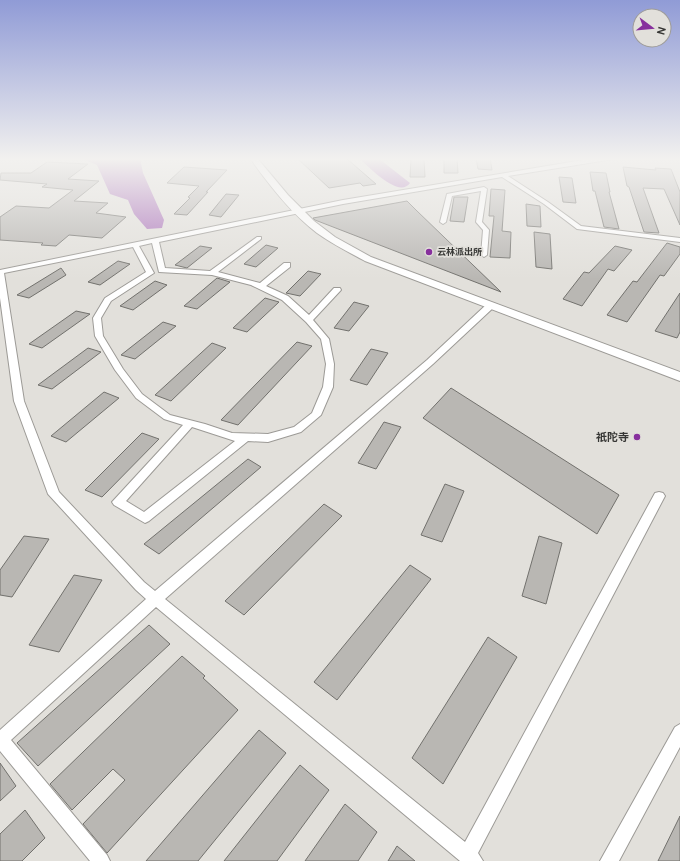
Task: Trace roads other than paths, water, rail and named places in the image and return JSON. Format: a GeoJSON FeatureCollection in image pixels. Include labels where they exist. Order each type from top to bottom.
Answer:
{"type":"FeatureCollection","features":[{"type":"Feature","properties":{"kind":"street"},"geometry":{"type":"LineString","coordinates":[[287,198],[298,211],[319,230],[337,243],[368,259],[680,376]]}},
{"type":"Feature","properties":{"kind":"street"},"geometry":{"type":"LineString","coordinates":[[365,198],[0,272],[19,401],[54,494],[140,586],[470,858],[659,496]]}},
{"type":"Feature","properties":{"kind":"street"},"geometry":{"type":"LineString","coordinates":[[443,222],[448,198]]}},
{"type":"Feature","properties":{"kind":"street"},"geometry":{"type":"LineString","coordinates":[[483,198],[479,222],[486,230],[484,255]]}},
{"type":"Feature","properties":{"kind":"street"},"geometry":{"type":"LineString","coordinates":[[538,198],[579,228],[680,240]]}},
{"type":"Feature","properties":{"kind":"street"},"geometry":{"type":"LineString","coordinates":[[212,273],[259,238]]}},
{"type":"Feature","properties":{"kind":"street"},"geometry":{"type":"LineString","coordinates":[[135,244],[150,273],[108,300],[97,318],[99,336],[119,370],[139,396],[168,417],[231,437],[268,438],[297,430],[316,415],[328,387],[330,364],[325,339],[309,320],[286,298],[254,283],[212,273],[162,270],[155,240]]}},
{"type":"Feature","properties":{"kind":"street"},"geometry":{"type":"LineString","coordinates":[[261,286],[287,265]]}},
{"type":"Feature","properties":{"kind":"street"},"geometry":{"type":"LineString","coordinates":[[309,320],[336,290]]}},
{"type":"Feature","properties":{"kind":"street"},"geometry":{"type":"LineString","coordinates":[[101,861],[0,740],[155,599],[430,362],[490,306]]}},
{"type":"Feature","properties":{"kind":"street"},"geometry":{"type":"LineString","coordinates":[[190,423],[118,502],[145,518],[246,437]]}},
{"type":"Feature","properties":{"kind":"street"},"geometry":{"type":"LineString","coordinates":[[609,861],[680,732]]}},
{"type":"Feature","properties":{"kind":"place","name":"云林派出所"},"geometry":{"type":"Point","coordinates":[429,252]}},
{"type":"Feature","properties":{"kind":"place","name":"祇陀寺"},"geometry":{"type":"Point","coordinates":[637,437]}}]}
